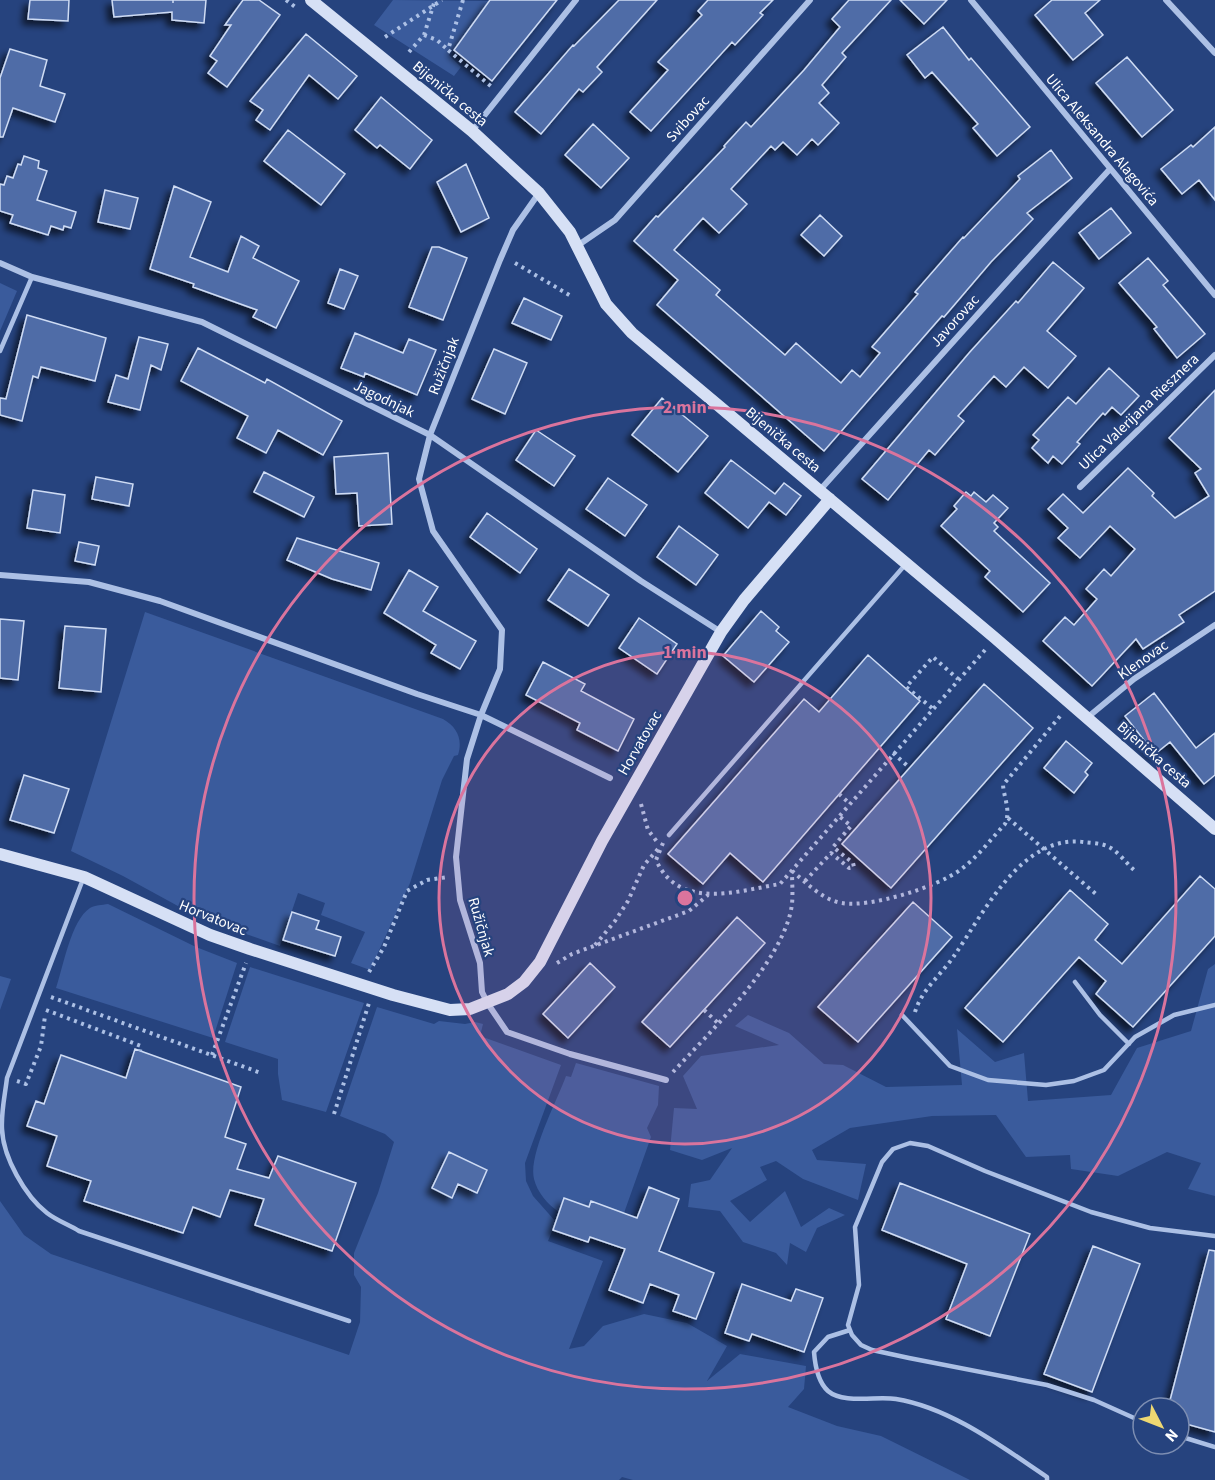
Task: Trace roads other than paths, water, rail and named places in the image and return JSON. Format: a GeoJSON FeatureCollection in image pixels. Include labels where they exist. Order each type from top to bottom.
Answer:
{"type":"FeatureCollection","features":[{"type":"Feature","properties":{"kind":"main road","name":"Bijenička cesta"},"geometry":{"type":"LineString","coordinates":[[311,0],[472,131],[539,193],[558,215],[578,246],[602,296],[617,318],[632,333],[1088,717],[1215,829]]}},
{"type":"Feature","properties":{"kind":"main road","name":"Horvatovac"},"geometry":{"type":"LineString","coordinates":[[0,854],[84,877],[210,935],[393,995],[450,1010],[470,1009],[488,1004],[508,994],[524,982],[540,962],[602,841],[721,632],[825,495]]}},
{"type":"Feature","properties":{"kind":"street"},"geometry":{"type":"LineString","coordinates":[[472,131],[576,0]]}},
{"type":"Feature","properties":{"kind":"street","name":"Svibovac"},"geometry":{"type":"LineString","coordinates":[[578,246],[615,220],[810,0]]}},
{"type":"Feature","properties":{"kind":"street","name":"Ulica Aleksandra Alagovića"},"geometry":{"type":"LineString","coordinates":[[971,0],[1215,295]]}},
{"type":"Feature","properties":{"kind":"street"},"geometry":{"type":"LineString","coordinates":[[1166,0],[1215,53]]}},
{"type":"Feature","properties":{"kind":"street","name":"Javorovac"},"geometry":{"type":"LineString","coordinates":[[825,495],[1014,274],[1110,170]]}},
{"type":"Feature","properties":{"kind":"street","name":"Ružičnjak"},"geometry":{"type":"LineString","coordinates":[[488,1004],[482,992],[480,963],[460,900],[456,856],[467,759],[481,715],[500,669],[502,630],[433,531],[419,478],[430,435],[506,245],[522,216],[539,193]]}},
{"type":"Feature","properties":{"kind":"street","name":"Jagodnjak"},"geometry":{"type":"LineString","coordinates":[[0,263],[32,277],[202,322],[430,435],[641,581],[721,632]]}},
{"type":"Feature","properties":{"kind":"street","name":"Ulica Valerijana Riesznera"},"geometry":{"type":"LineString","coordinates":[[1080,487],[1215,355]]}},
{"type":"Feature","properties":{"kind":"street"},"geometry":{"type":"LineString","coordinates":[[0,575],[89,582],[160,601],[481,715],[610,778]]}},
{"type":"Feature","properties":{"kind":"street","name":"Klenovac"},"geometry":{"type":"LineString","coordinates":[[1088,717],[1134,679],[1215,625]]}},
{"type":"Feature","properties":{"kind":"street"},"geometry":{"type":"LineString","coordinates":[[488,1004],[507,1032],[516,1036],[570,1054],[666,1080]]}},
{"type":"Feature","properties":{"kind":"lane"},"geometry":{"type":"LineString","coordinates":[[0,351],[32,277]]}},
{"type":"Feature","properties":{"kind":"lane"},"geometry":{"type":"LineString","coordinates":[[669,835],[906,563]]}},
{"type":"Feature","properties":{"kind":"lane"},"geometry":{"type":"LineString","coordinates":[[84,877],[8,1078],[3,1102],[2,1131],[12,1166],[30,1197],[48,1214],[80,1231],[348,1321]]}},
{"type":"Feature","properties":{"kind":"lane"},"geometry":{"type":"LineString","coordinates":[[1075,982],[1100,1015],[1129,1044]]}},
{"type":"Feature","properties":{"kind":"lane"},"geometry":{"type":"LineString","coordinates":[[902,1014],[950,1066],[988,1080],[1046,1085],[1074,1081],[1104,1070],[1135,1037],[1174,1015],[1215,1005]]}},
{"type":"Feature","properties":{"kind":"lane"},"geometry":{"type":"LineString","coordinates":[[1131,1417],[1094,1400],[1047,1386],[872,1350],[861,1345],[852,1335],[848,1325],[859,1285],[855,1227],[882,1162],[893,1149],[910,1143],[928,1146],[1091,1212],[1150,1228],[1215,1236]]}},
{"type":"Feature","properties":{"kind":"lane"},"geometry":{"type":"LineString","coordinates":[[850,1330],[828,1337],[814,1352],[819,1377],[828,1391],[843,1398],[897,1399],[944,1414],[998,1443],[1047,1480]]}},
{"type":"Feature","properties":{"kind":"lane"},"geometry":{"type":"LineString","coordinates":[[1191,1440],[1215,1447]]}}]}
